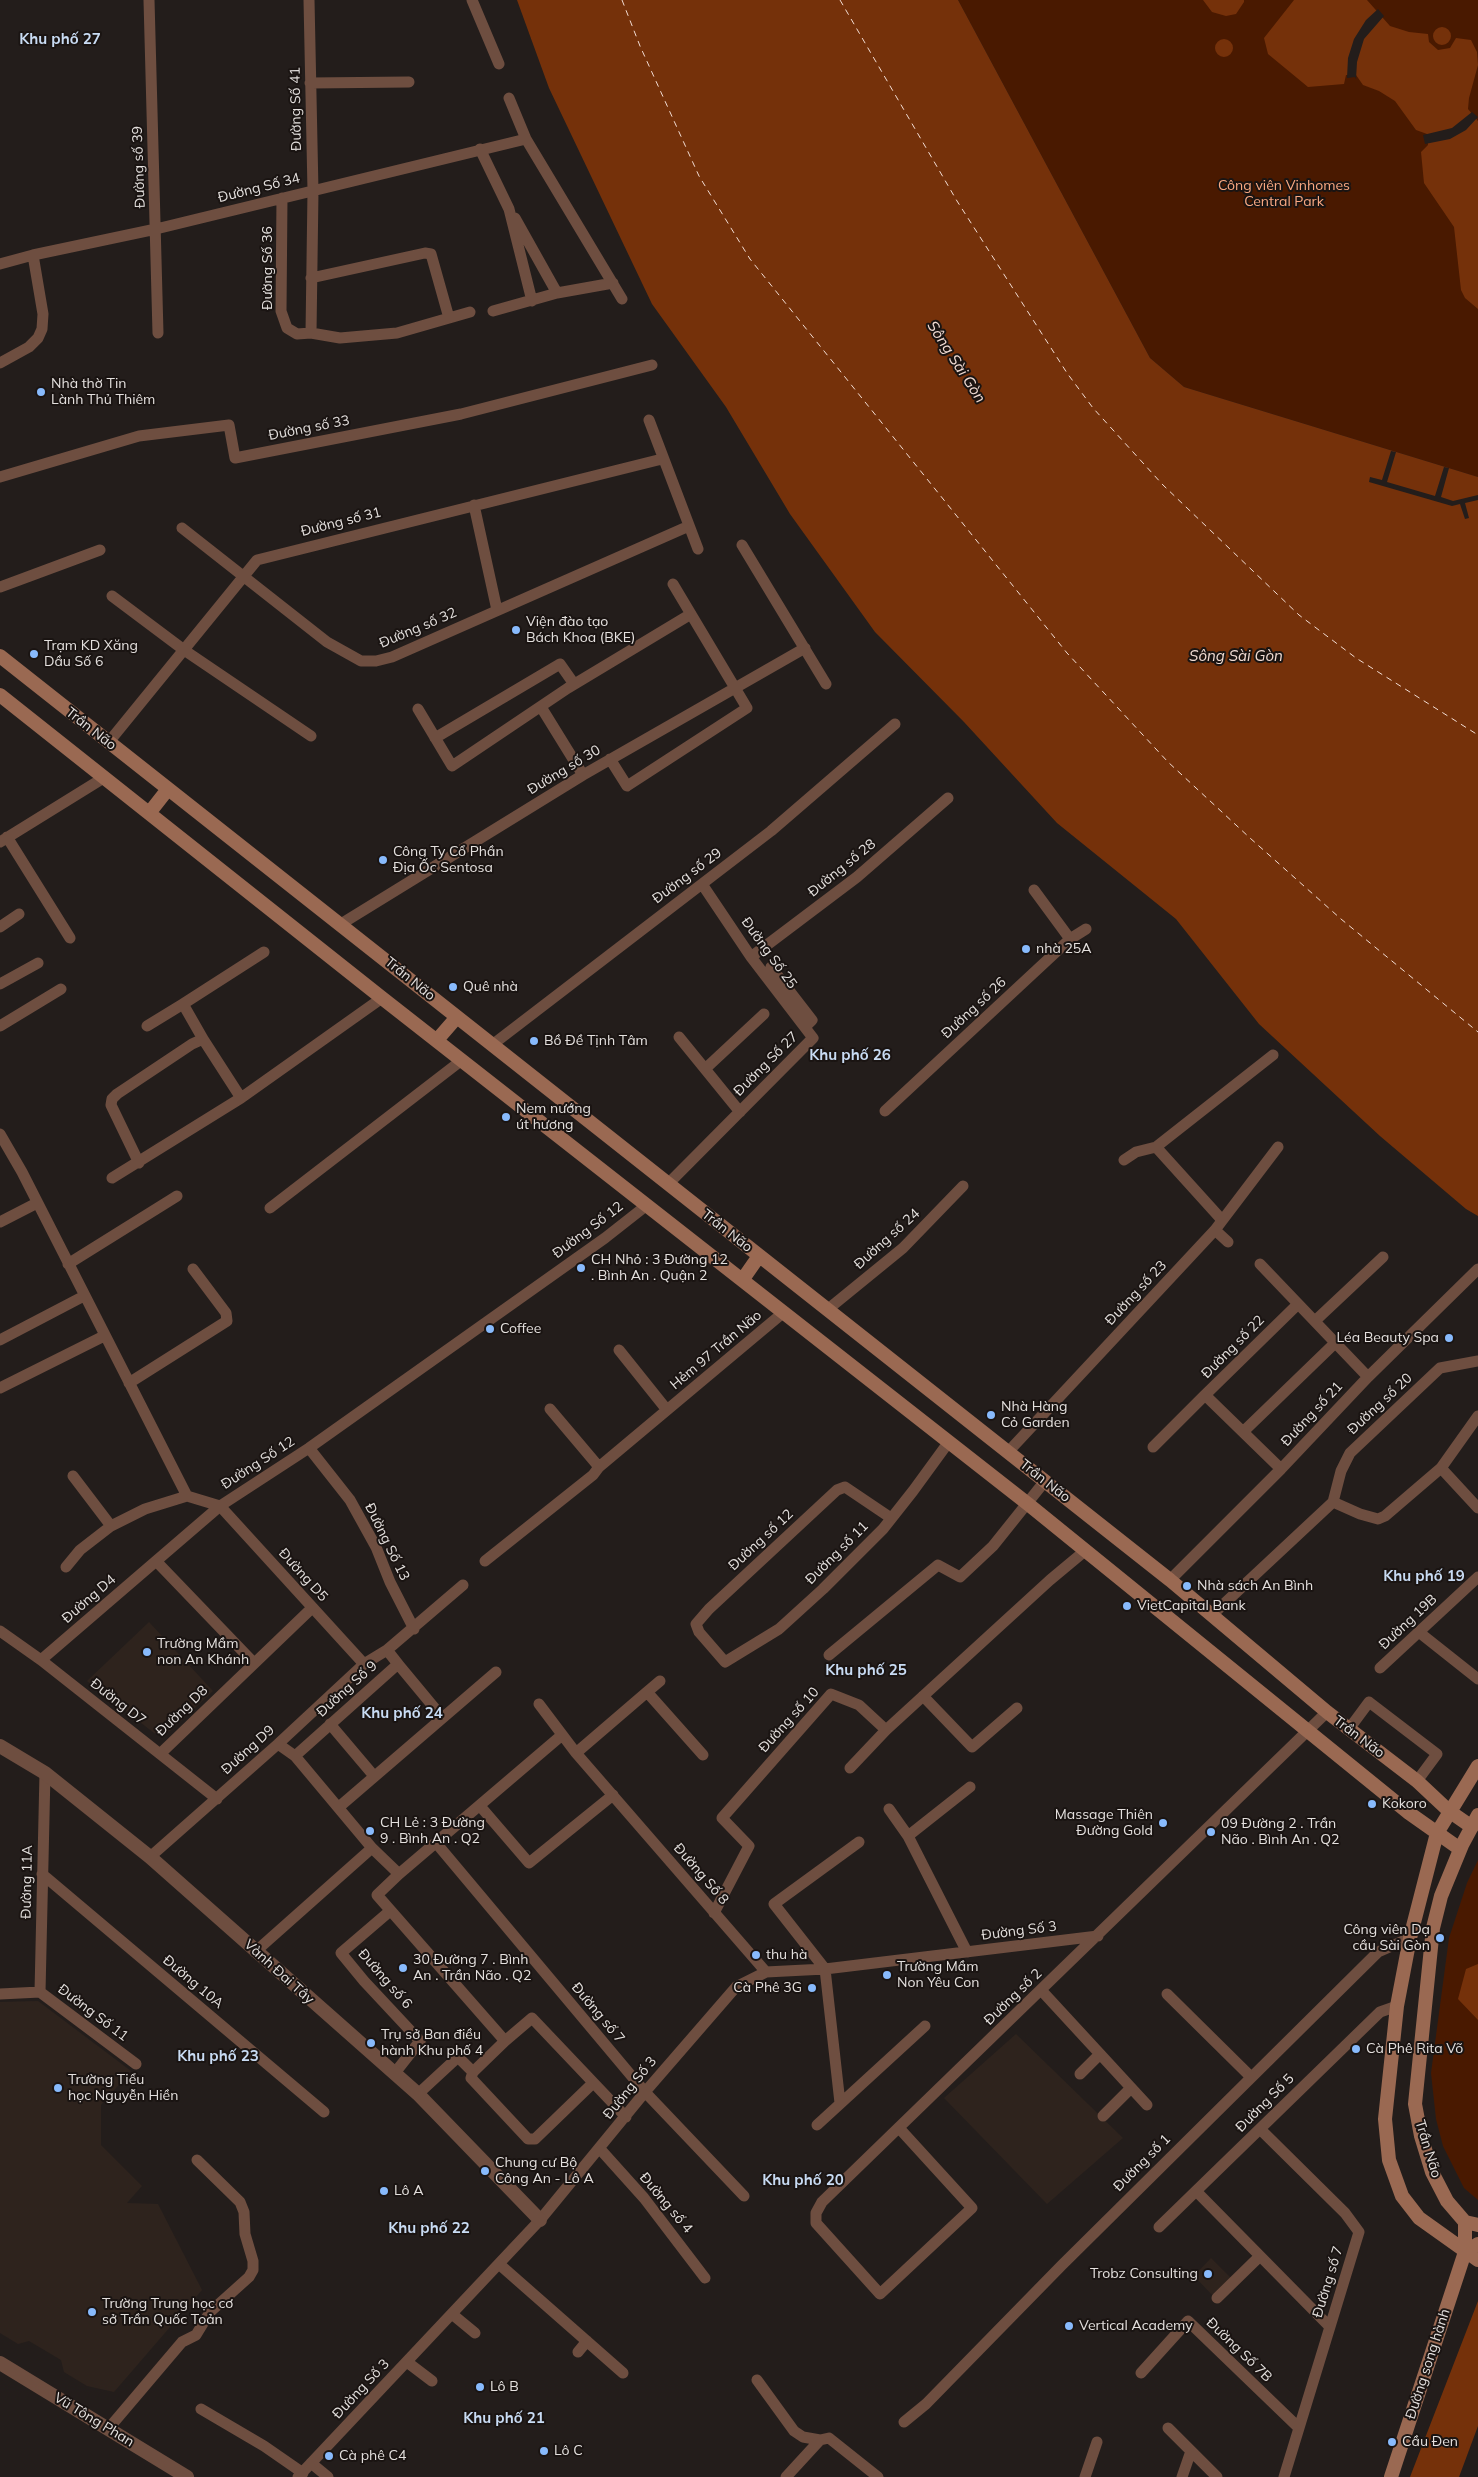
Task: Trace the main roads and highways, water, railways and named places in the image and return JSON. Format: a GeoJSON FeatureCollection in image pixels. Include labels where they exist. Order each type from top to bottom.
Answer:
{"type":"FeatureCollection","features":[{"type":"Feature","properties":{"kind":"main road","name":"Trần Não"},"geometry":{"type":"LineString","coordinates":[[0,656],[1170,1580],[1327,1712],[1417,1781],[1449,1811],[1475,1821],[1460,1849],[1441,1896],[1432,1928],[1416,2104],[1421,2136],[1432,2172],[1447,2201],[1472,2223]]}},
{"type":"Feature","properties":{"kind":"main road","name":"Trần Não"},"geometry":{"type":"LineString","coordinates":[[0,695],[150,812],[382,998],[743,1279],[948,1443],[1086,1550],[1310,1730],[1409,1813],[1460,1849]]}},
{"type":"Feature","properties":{"kind":"main road"},"geometry":{"type":"LineString","coordinates":[[150,812],[168,788]]}},
{"type":"Feature","properties":{"kind":"main road"},"geometry":{"type":"LineString","coordinates":[[437,1040],[457,1017]]}},
{"type":"Feature","properties":{"kind":"main road"},"geometry":{"type":"LineString","coordinates":[[743,1279],[759,1256]]}},
{"type":"Feature","properties":{"kind":"main road"},"geometry":{"type":"LineString","coordinates":[[1478,1766],[1437,1833],[1410,1938],[1397,2006],[1385,2119],[1389,2160],[1402,2196],[1419,2218],[1464,2252],[1478,2260]]}},
{"type":"Feature","properties":{"kind":"main road","name":"Đường song hành"},"geometry":{"type":"LineString","coordinates":[[1391,2477],[1472,2223]]}},
{"type":"Feature","properties":{"kind":"main road"},"geometry":{"type":"LineString","coordinates":[[1464,2252],[1478,2244]]}},
{"type":"Feature","properties":{"kind":"water","name":"Sông Sài Gòn"},"geometry":{"type":"Polygon","coordinates":[[[517,0],[958,0],[1150,358],[1184,387],[1478,477],[1478,1216],[1466,1209],[1380,1136],[1259,1024],[1176,919],[1057,823],[964,722],[875,632],[790,514],[726,407],[652,304],[549,88],[517,0]]]}},
{"type":"Feature","properties":{"kind":"water"},"geometry":{"type":"Polygon","coordinates":[[[1203,0],[1244,0],[1244,2],[1236,14],[1226,16],[1212,12],[1203,0]]]}},
{"type":"Feature","properties":{"kind":"water"},"geometry":{"type":"Polygon","coordinates":[[[1294,0],[1367,0],[1390,26],[1409,32],[1428,34],[1429,42],[1438,50],[1450,48],[1456,38],[1471,40],[1477,52],[1478,65],[1468,109],[1478,121],[1478,309],[1465,298],[1461,290],[1454,227],[1424,183],[1421,152],[1428,145],[1427,134],[1416,130],[1395,101],[1379,91],[1363,85],[1356,75],[1346,75],[1344,84],[1308,87],[1268,54],[1264,38],[1294,0]]]}},
{"type":"Feature","properties":{"kind":"water"},"geometry":{"type":"Polygon","coordinates":[[[1442,27],[1448,30],[1451,36],[1448,42],[1442,45],[1436,42],[1433,36],[1436,30],[1442,27]]]}},
{"type":"Feature","properties":{"kind":"water"},"geometry":{"type":"Polygon","coordinates":[[[1224,39],[1230,42],[1233,48],[1230,54],[1224,57],[1218,54],[1215,48],[1218,42],[1224,39]]]}},
{"type":"Feature","properties":{"kind":"water"},"geometry":{"type":"Polygon","coordinates":[[[1478,1964],[1478,2020],[1458,1999],[1466,1969],[1478,1964]]]}},
{"type":"Feature","properties":{"kind":"water"},"geometry":{"type":"Polygon","coordinates":[[[1478,2301],[1478,2426],[1459,2477],[1410,2477],[1478,2301]]]}},
{"type":"Feature","properties":{"kind":"place","name":"Nhà thờ Tin Lành Thủ Thiêm"},"geometry":{"type":"Point","coordinates":[41,392]}},
{"type":"Feature","properties":{"kind":"place","name":"Viện đào tạo Bách Khoa (BKE)"},"geometry":{"type":"Point","coordinates":[516,630]}},
{"type":"Feature","properties":{"kind":"place","name":"Trạm KD Xăng Dầu Số 6"},"geometry":{"type":"Point","coordinates":[34,654]}},
{"type":"Feature","properties":{"kind":"place","name":"Công Ty Cổ Phần Địa Ốc Sentosa"},"geometry":{"type":"Point","coordinates":[383,860]}},
{"type":"Feature","properties":{"kind":"place","name":"nhà 25A"},"geometry":{"type":"Point","coordinates":[1026,949]}},
{"type":"Feature","properties":{"kind":"place","name":"Quê nhà"},"geometry":{"type":"Point","coordinates":[453,987]}},
{"type":"Feature","properties":{"kind":"place","name":"Bồ Đề Tịnh Tâm"},"geometry":{"type":"Point","coordinates":[534,1041]}},
{"type":"Feature","properties":{"kind":"place","name":"Nem nướng út hương"},"geometry":{"type":"Point","coordinates":[506,1117]}},
{"type":"Feature","properties":{"kind":"place","name":"CH Nhỏ : 3 Đường 12 . Bình An . Quận 2"},"geometry":{"type":"Point","coordinates":[581,1268]}},
{"type":"Feature","properties":{"kind":"place","name":"Coffee"},"geometry":{"type":"Point","coordinates":[490,1329]}},
{"type":"Feature","properties":{"kind":"place","name":"Léa Beauty Spa"},"geometry":{"type":"Point","coordinates":[1449,1338]}},
{"type":"Feature","properties":{"kind":"place","name":"Nhà Hàng Cỏ Garden"},"geometry":{"type":"Point","coordinates":[991,1415]}},
{"type":"Feature","properties":{"kind":"place","name":"Nhà sách An Bình"},"geometry":{"type":"Point","coordinates":[1187,1586]}},
{"type":"Feature","properties":{"kind":"place","name":"VietCapital Bank"},"geometry":{"type":"Point","coordinates":[1127,1606]}},
{"type":"Feature","properties":{"kind":"place","name":"Trường Mầm non An Khánh"},"geometry":{"type":"Point","coordinates":[147,1652]}},
{"type":"Feature","properties":{"kind":"place","name":"Kokoro"},"geometry":{"type":"Point","coordinates":[1372,1804]}},
{"type":"Feature","properties":{"kind":"place","name":"Massage Thiên Đường Gold"},"geometry":{"type":"Point","coordinates":[1163,1823]}},
{"type":"Feature","properties":{"kind":"place","name":"CH Lẻ : 3 Đường 9 . Bình An . Q2"},"geometry":{"type":"Point","coordinates":[370,1831]}},
{"type":"Feature","properties":{"kind":"place","name":"09 Đường 2 . Trần Não . Bình An . Q2"},"geometry":{"type":"Point","coordinates":[1211,1832]}},
{"type":"Feature","properties":{"kind":"place","name":"Công viên Dạ cầu Sài Gòn"},"geometry":{"type":"Point","coordinates":[1440,1938]}},
{"type":"Feature","properties":{"kind":"place","name":"thu hà"},"geometry":{"type":"Point","coordinates":[756,1955]}},
{"type":"Feature","properties":{"kind":"place","name":"30 Đường 7 . Bình An . Trần Não . Q2"},"geometry":{"type":"Point","coordinates":[403,1968]}},
{"type":"Feature","properties":{"kind":"place","name":"Trường Mầm Non Yêu Con"},"geometry":{"type":"Point","coordinates":[887,1975]}},
{"type":"Feature","properties":{"kind":"place","name":"Cà Phê 3G"},"geometry":{"type":"Point","coordinates":[812,1988]}},
{"type":"Feature","properties":{"kind":"place","name":"Trụ sở Ban điều hành Khu phố 4"},"geometry":{"type":"Point","coordinates":[371,2043]}},
{"type":"Feature","properties":{"kind":"place","name":"Cà Phê Rita Võ"},"geometry":{"type":"Point","coordinates":[1356,2049]}},
{"type":"Feature","properties":{"kind":"place","name":"Trường Tiểu học Nguyễn Hiền"},"geometry":{"type":"Point","coordinates":[58,2088]}},
{"type":"Feature","properties":{"kind":"place","name":"Chung cư Bộ Công An - Lô A"},"geometry":{"type":"Point","coordinates":[485,2171]}},
{"type":"Feature","properties":{"kind":"place","name":"Lô A"},"geometry":{"type":"Point","coordinates":[384,2191]}},
{"type":"Feature","properties":{"kind":"place","name":"Trobz Consulting"},"geometry":{"type":"Point","coordinates":[1208,2274]}},
{"type":"Feature","properties":{"kind":"place","name":"Trường Trung học cơ sở Trần Quốc Toản"},"geometry":{"type":"Point","coordinates":[92,2312]}},
{"type":"Feature","properties":{"kind":"place","name":"Vertical Academy"},"geometry":{"type":"Point","coordinates":[1069,2326]}},
{"type":"Feature","properties":{"kind":"place","name":"Lô B"},"geometry":{"type":"Point","coordinates":[480,2387]}},
{"type":"Feature","properties":{"kind":"place","name":"Cầu Đen"},"geometry":{"type":"Point","coordinates":[1392,2442]}},
{"type":"Feature","properties":{"kind":"place","name":"Lô C"},"geometry":{"type":"Point","coordinates":[544,2451]}},
{"type":"Feature","properties":{"kind":"place","name":"Cà phê C4"},"geometry":{"type":"Point","coordinates":[329,2456]}},
{"type":"Feature","properties":{"kind":"district","name":"Khu phố 27"},"geometry":{"type":"Point","coordinates":[60,39]}},
{"type":"Feature","properties":{"kind":"district","name":"Khu phố 26"},"geometry":{"type":"Point","coordinates":[850,1055]}},
{"type":"Feature","properties":{"kind":"district","name":"Khu phố 19"},"geometry":{"type":"Point","coordinates":[1424,1576]}},
{"type":"Feature","properties":{"kind":"district","name":"Khu phố 25"},"geometry":{"type":"Point","coordinates":[866,1670]}},
{"type":"Feature","properties":{"kind":"district","name":"Khu phố 24"},"geometry":{"type":"Point","coordinates":[402,1713]}},
{"type":"Feature","properties":{"kind":"district","name":"Khu phố 23"},"geometry":{"type":"Point","coordinates":[218,2056]}},
{"type":"Feature","properties":{"kind":"district","name":"Khu phố 20"},"geometry":{"type":"Point","coordinates":[803,2180]}},
{"type":"Feature","properties":{"kind":"district","name":"Khu phố 22"},"geometry":{"type":"Point","coordinates":[429,2228]}},
{"type":"Feature","properties":{"kind":"district","name":"Khu phố 21"},"geometry":{"type":"Point","coordinates":[504,2418]}},
{"type":"Feature","properties":{"kind":"park label","name":"Công viên Vinhomes Central Park"},"geometry":{"type":"Point","coordinates":[1284,194]}}]}
